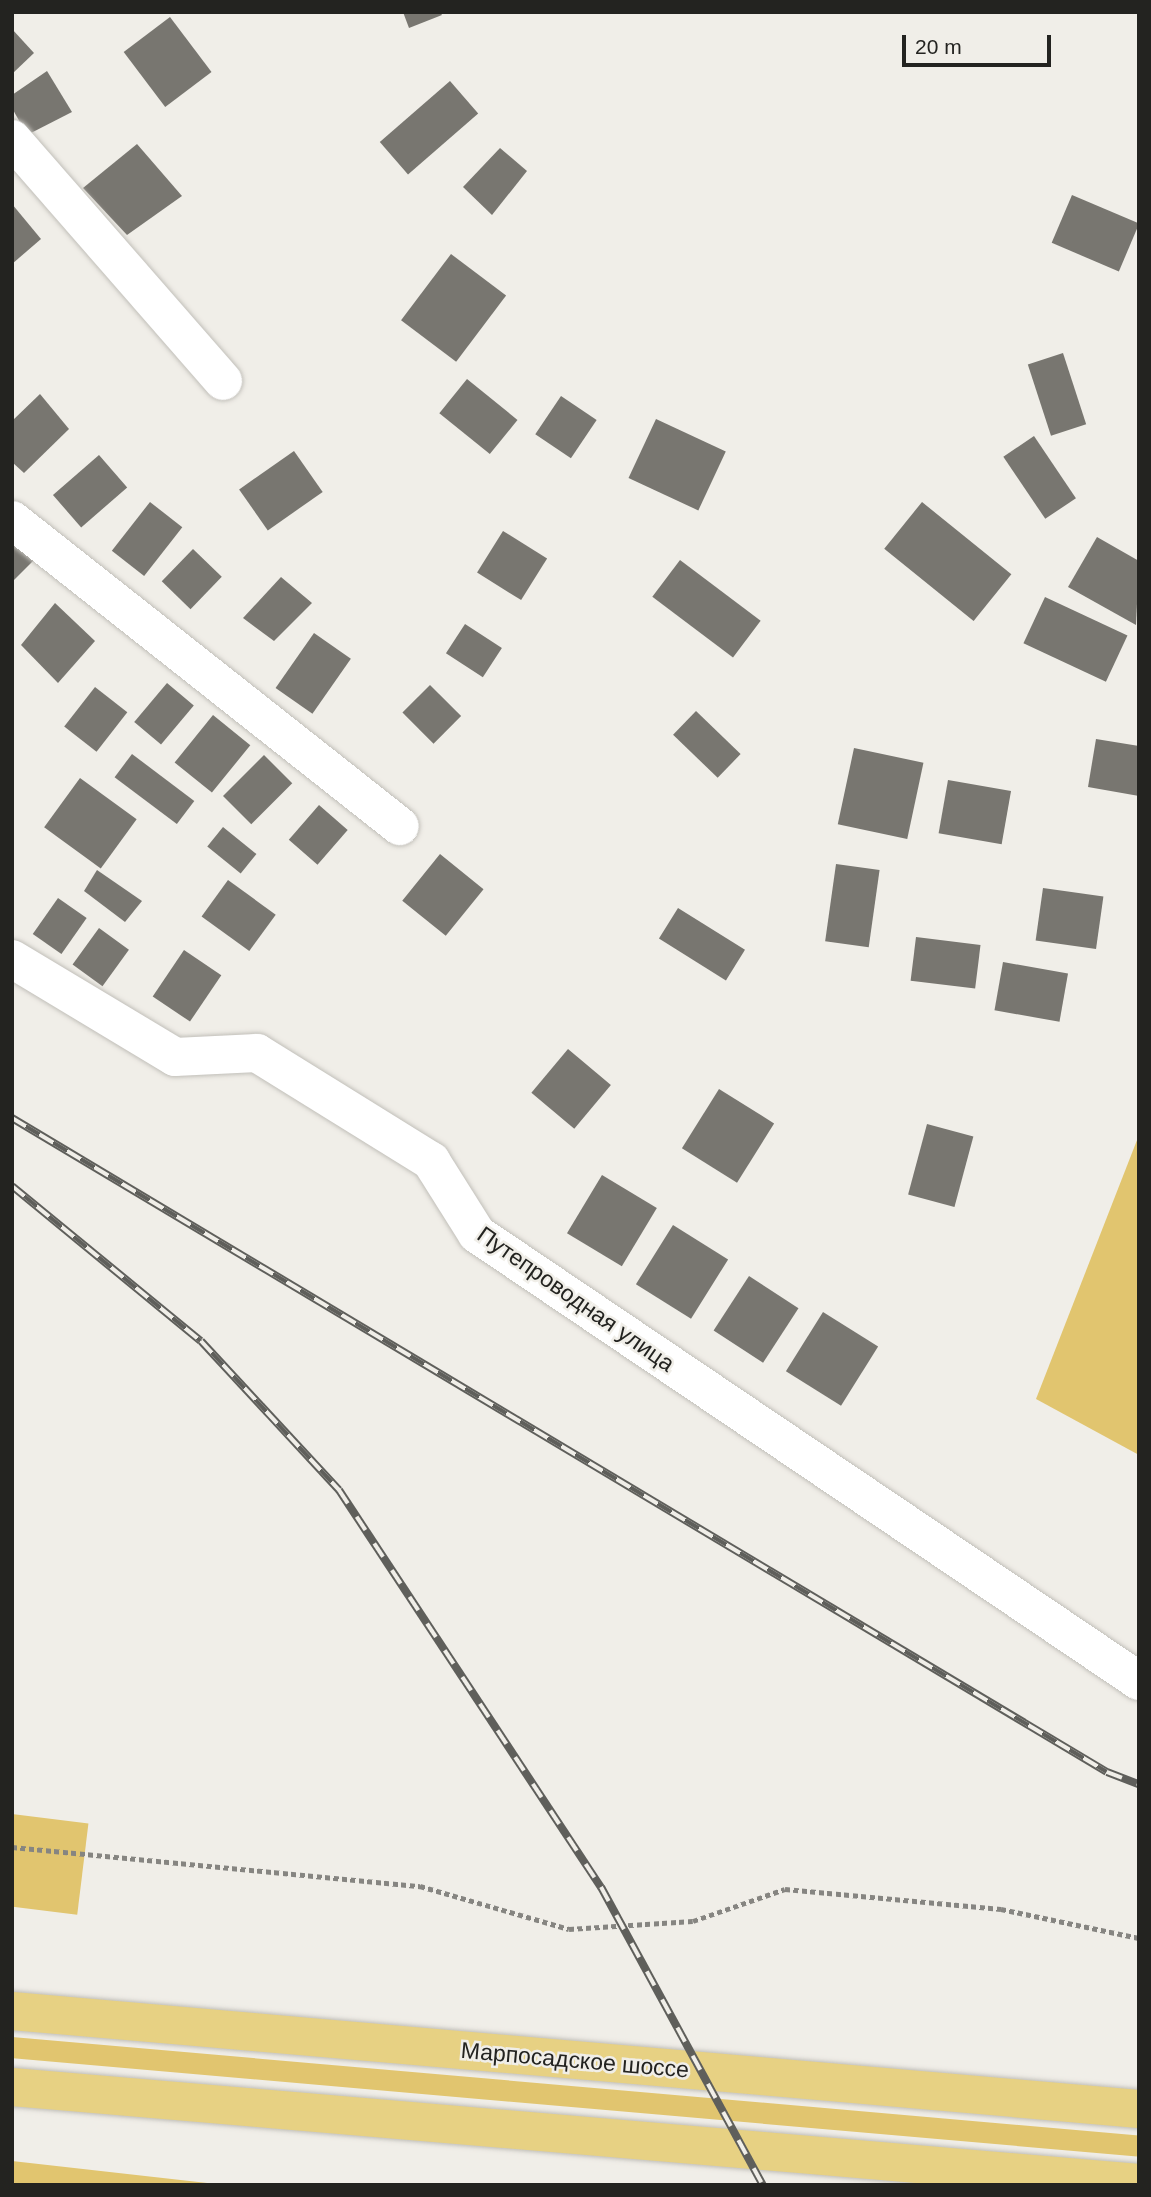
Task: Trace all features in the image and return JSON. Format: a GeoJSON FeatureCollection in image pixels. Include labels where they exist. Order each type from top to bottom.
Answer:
{"type":"FeatureCollection","features":[{"type":"Feature","properties":{"kind":"main road","name":"Марпосадское шоссе"},"geometry":{"type":"LineString","coordinates":[[12,2011],[1139,2109]]}},
{"type":"Feature","properties":{"kind":"main road"},"geometry":{"type":"LineString","coordinates":[[12,2087],[1139,2183]]}},
{"type":"Feature","properties":{"kind":"street"},"geometry":{"type":"LineString","coordinates":[[12,139],[223,382]]}},
{"type":"Feature","properties":{"kind":"street"},"geometry":{"type":"LineString","coordinates":[[12,520],[400,826]]}},
{"type":"Feature","properties":{"kind":"street","name":"Путепроводная улица"},"geometry":{"type":"LineString","coordinates":[[12,959],[175,1057],[257,1053],[431,1161],[477,1234],[1139,1681]]}},
{"type":"Feature","properties":{"kind":"path"},"geometry":{"type":"LineString","coordinates":[[12,1847],[420,1886],[569,1929],[693,1921],[785,1889],[1001,1909],[1139,1938]]}},
{"type":"Feature","properties":{"kind":"shaded area"},"geometry":{"type":"Polygon","coordinates":[[[1139,1135],[1139,1455],[1036,1399],[1139,1135]]]}},
{"type":"Feature","properties":{"kind":"shaded area"},"geometry":{"type":"Polygon","coordinates":[[[12,1814],[88,1823],[77,1915],[12,1907],[12,1814]]]}},
{"type":"Feature","properties":{"kind":"shaded area"},"geometry":{"type":"Polygon","coordinates":[[[12,2037],[1139,2136],[1137,2156],[12,2058],[12,2037]]]}},
{"type":"Feature","properties":{"kind":"shaded area"},"geometry":{"type":"Polygon","coordinates":[[[12,2161],[225,2185],[12,2185],[12,2161]]]}},
{"type":"Feature","properties":{"kind":"building"},"geometry":{"type":"Polygon","coordinates":[[[403,12],[440,12],[442,15],[409,28],[403,12]]]}},
{"type":"Feature","properties":{"kind":"building"},"geometry":{"type":"Polygon","coordinates":[[[170,17],[212,72],[165,107],[124,52],[170,17]]]}},
{"type":"Feature","properties":{"kind":"building"},"geometry":{"type":"Polygon","coordinates":[[[12,29],[34,53],[12,74],[12,29]]]}},
{"type":"Feature","properties":{"kind":"building"},"geometry":{"type":"Polygon","coordinates":[[[47,71],[72,112],[27,135],[12,108],[12,95],[47,71]]]}},
{"type":"Feature","properties":{"kind":"building"},"geometry":{"type":"Polygon","coordinates":[[[450,81],[478,113],[408,174],[380,142],[450,81]]]}},
{"type":"Feature","properties":{"kind":"building"},"geometry":{"type":"Polygon","coordinates":[[[137,144],[182,196],[127,235],[83,188],[137,144]]]}},
{"type":"Feature","properties":{"kind":"building"},"geometry":{"type":"Polygon","coordinates":[[[500,148],[527,171],[492,215],[463,187],[500,148]]]}},
{"type":"Feature","properties":{"kind":"building"},"geometry":{"type":"Polygon","coordinates":[[[1072,195],[1139,223],[1119,271],[1052,243],[1072,195]]]}},
{"type":"Feature","properties":{"kind":"building"},"geometry":{"type":"Polygon","coordinates":[[[12,204],[41,239],[12,264],[12,204]]]}},
{"type":"Feature","properties":{"kind":"building"},"geometry":{"type":"Polygon","coordinates":[[[451,254],[506,296],[456,362],[401,320],[451,254]]]}},
{"type":"Feature","properties":{"kind":"building"},"geometry":{"type":"Polygon","coordinates":[[[1063,353],[1086,424],[1051,436],[1028,364],[1063,353]]]}},
{"type":"Feature","properties":{"kind":"building"},"geometry":{"type":"Polygon","coordinates":[[[467,379],[518,420],[490,454],[439,413],[467,379]]]}},
{"type":"Feature","properties":{"kind":"building"},"geometry":{"type":"Polygon","coordinates":[[[40,394],[69,429],[24,473],[12,462],[12,421],[40,394]]]}},
{"type":"Feature","properties":{"kind":"building"},"geometry":{"type":"Polygon","coordinates":[[[561,396],[597,420],[571,458],[535,434],[561,396]]]}},
{"type":"Feature","properties":{"kind":"building"},"geometry":{"type":"Polygon","coordinates":[[[656,419],[726,452],[698,510],[629,478],[656,419]]]}},
{"type":"Feature","properties":{"kind":"building"},"geometry":{"type":"Polygon","coordinates":[[[1034,436],[1076,498],[1045,519],[1003,457],[1034,436]]]}},
{"type":"Feature","properties":{"kind":"building"},"geometry":{"type":"Polygon","coordinates":[[[294,451],[323,492],[268,530],[239,489],[294,451]]]}},
{"type":"Feature","properties":{"kind":"building"},"geometry":{"type":"Polygon","coordinates":[[[99,455],[127,487],[81,527],[53,495],[99,455]]]}},
{"type":"Feature","properties":{"kind":"building"},"geometry":{"type":"Polygon","coordinates":[[[150,502],[182,527],[144,576],[112,551],[150,502]]]}},
{"type":"Feature","properties":{"kind":"building"},"geometry":{"type":"Polygon","coordinates":[[[922,502],[1011,574],[974,621],[884,549],[922,502]]]}},
{"type":"Feature","properties":{"kind":"building"},"geometry":{"type":"Polygon","coordinates":[[[503,531],[547,559],[521,600],[477,573],[503,531]]]}},
{"type":"Feature","properties":{"kind":"building"},"geometry":{"type":"Polygon","coordinates":[[[1097,537],[1139,561],[1136,625],[1068,587],[1097,537]]]}},
{"type":"Feature","properties":{"kind":"building"},"geometry":{"type":"Polygon","coordinates":[[[12,538],[35,559],[14,580],[12,579],[12,538]]]}},
{"type":"Feature","properties":{"kind":"building"},"geometry":{"type":"Polygon","coordinates":[[[193,549],[222,577],[191,609],[162,581],[193,549]]]}},
{"type":"Feature","properties":{"kind":"building"},"geometry":{"type":"Polygon","coordinates":[[[680,560],[761,621],[733,658],[652,597],[680,560]]]}},
{"type":"Feature","properties":{"kind":"building"},"geometry":{"type":"Polygon","coordinates":[[[281,577],[312,603],[274,641],[243,618],[281,577]]]}},
{"type":"Feature","properties":{"kind":"building"},"geometry":{"type":"Polygon","coordinates":[[[1045,597],[1127,635],[1106,682],[1023,643],[1045,597]]]}},
{"type":"Feature","properties":{"kind":"building"},"geometry":{"type":"Polygon","coordinates":[[[55,603],[95,641],[58,683],[21,645],[55,603]]]}},
{"type":"Feature","properties":{"kind":"building"},"geometry":{"type":"Polygon","coordinates":[[[465,624],[502,648],[483,677],[446,653],[465,624]]]}},
{"type":"Feature","properties":{"kind":"building"},"geometry":{"type":"Polygon","coordinates":[[[314,633],[351,659],[312,714],[276,688],[314,633]]]}},
{"type":"Feature","properties":{"kind":"building"},"geometry":{"type":"Polygon","coordinates":[[[167,683],[194,705],[161,745],[134,722],[167,683]]]}},
{"type":"Feature","properties":{"kind":"building"},"geometry":{"type":"Polygon","coordinates":[[[430,685],[461,716],[434,744],[402,713],[430,685]]]}},
{"type":"Feature","properties":{"kind":"building"},"geometry":{"type":"Polygon","coordinates":[[[95,687],[127,712],[97,752],[64,726],[95,687]]]}},
{"type":"Feature","properties":{"kind":"building"},"geometry":{"type":"Polygon","coordinates":[[[696,711],[741,754],[718,778],[673,735],[696,711]]]}},
{"type":"Feature","properties":{"kind":"building"},"geometry":{"type":"Polygon","coordinates":[[[213,715],[250,745],[212,793],[175,762],[213,715]]]}},
{"type":"Feature","properties":{"kind":"building"},"geometry":{"type":"Polygon","coordinates":[[[1096,739],[1139,746],[1139,796],[1088,787],[1096,739]]]}},
{"type":"Feature","properties":{"kind":"building"},"geometry":{"type":"Polygon","coordinates":[[[854,748],[923,763],[907,839],[838,824],[854,748]]]}},
{"type":"Feature","properties":{"kind":"building"},"geometry":{"type":"Polygon","coordinates":[[[132,754],[194,801],[177,824],[115,777],[132,754]]]}},
{"type":"Feature","properties":{"kind":"building"},"geometry":{"type":"Polygon","coordinates":[[[264,755],[292,783],[251,824],[223,796],[264,755]]]}},
{"type":"Feature","properties":{"kind":"building"},"geometry":{"type":"Polygon","coordinates":[[[80,778],[137,819],[101,868],[44,827],[80,778]]]}},
{"type":"Feature","properties":{"kind":"building"},"geometry":{"type":"Polygon","coordinates":[[[948,780],[1011,791],[1002,844],[939,833],[948,780]]]}},
{"type":"Feature","properties":{"kind":"building"},"geometry":{"type":"Polygon","coordinates":[[[319,805],[348,830],[318,865],[289,840],[319,805]]]}},
{"type":"Feature","properties":{"kind":"building"},"geometry":{"type":"Polygon","coordinates":[[[223,827],[256,854],[241,873],[207,846],[223,827]]]}},
{"type":"Feature","properties":{"kind":"building"},"geometry":{"type":"Polygon","coordinates":[[[440,854],[484,889],[446,936],[402,901],[440,854]]]}},
{"type":"Feature","properties":{"kind":"building"},"geometry":{"type":"Polygon","coordinates":[[[836,864],[880,870],[869,947],[825,941],[836,864]]]}},
{"type":"Feature","properties":{"kind":"building"},"geometry":{"type":"Polygon","coordinates":[[[97,870],[142,901],[125,922],[84,891],[97,870]]]}},
{"type":"Feature","properties":{"kind":"building"},"geometry":{"type":"Polygon","coordinates":[[[228,880],[276,915],[249,951],[202,916],[228,880]]]}},
{"type":"Feature","properties":{"kind":"building"},"geometry":{"type":"Polygon","coordinates":[[[1043,888],[1103,896],[1096,949],[1036,940],[1043,888]]]}},
{"type":"Feature","properties":{"kind":"building"},"geometry":{"type":"Polygon","coordinates":[[[58,898],[87,918],[61,954],[33,934],[58,898]]]}},
{"type":"Feature","properties":{"kind":"building"},"geometry":{"type":"Polygon","coordinates":[[[678,908],[745,950],[726,980],[659,939],[678,908]]]}},
{"type":"Feature","properties":{"kind":"building"},"geometry":{"type":"Polygon","coordinates":[[[99,928],[129,950],[102,986],[73,964],[99,928]]]}},
{"type":"Feature","properties":{"kind":"building"},"geometry":{"type":"Polygon","coordinates":[[[916,937],[981,945],[975,989],[911,981],[916,937]]]}},
{"type":"Feature","properties":{"kind":"building"},"geometry":{"type":"Polygon","coordinates":[[[184,950],[221,975],[190,1022],[153,996],[184,950]]]}},
{"type":"Feature","properties":{"kind":"building"},"geometry":{"type":"Polygon","coordinates":[[[1003,962],[1068,973],[1059,1022],[994,1010],[1003,962]]]}},
{"type":"Feature","properties":{"kind":"building"},"geometry":{"type":"Polygon","coordinates":[[[568,1049],[611,1085],[574,1129],[531,1093],[568,1049]]]}},
{"type":"Feature","properties":{"kind":"building"},"geometry":{"type":"Polygon","coordinates":[[[719,1089],[774,1123],[737,1183],[682,1148],[719,1089]]]}},
{"type":"Feature","properties":{"kind":"building"},"geometry":{"type":"Polygon","coordinates":[[[927,1124],[973,1136],[954,1207],[908,1195],[927,1124]]]}},
{"type":"Feature","properties":{"kind":"building"},"geometry":{"type":"Polygon","coordinates":[[[602,1175],[657,1208],[622,1266],[567,1233],[602,1175]]]}},
{"type":"Feature","properties":{"kind":"building"},"geometry":{"type":"Polygon","coordinates":[[[673,1225],[728,1259],[691,1319],[636,1284],[673,1225]]]}},
{"type":"Feature","properties":{"kind":"building"},"geometry":{"type":"Polygon","coordinates":[[[749,1276],[798,1308],[763,1363],[714,1331],[749,1276]]]}},
{"type":"Feature","properties":{"kind":"building"},"geometry":{"type":"Polygon","coordinates":[[[823,1312],[878,1346],[841,1406],[786,1371],[823,1312]]]}},
{"type":"Feature","properties":{"kind":"railway"},"geometry":{"type":"LineString","coordinates":[[12,1118],[1107,1772],[1139,1784]]}},
{"type":"Feature","properties":{"kind":"railway"},"geometry":{"type":"LineString","coordinates":[[12,1186],[201,1341],[339,1490],[601,1887],[763,2185]]}}]}
